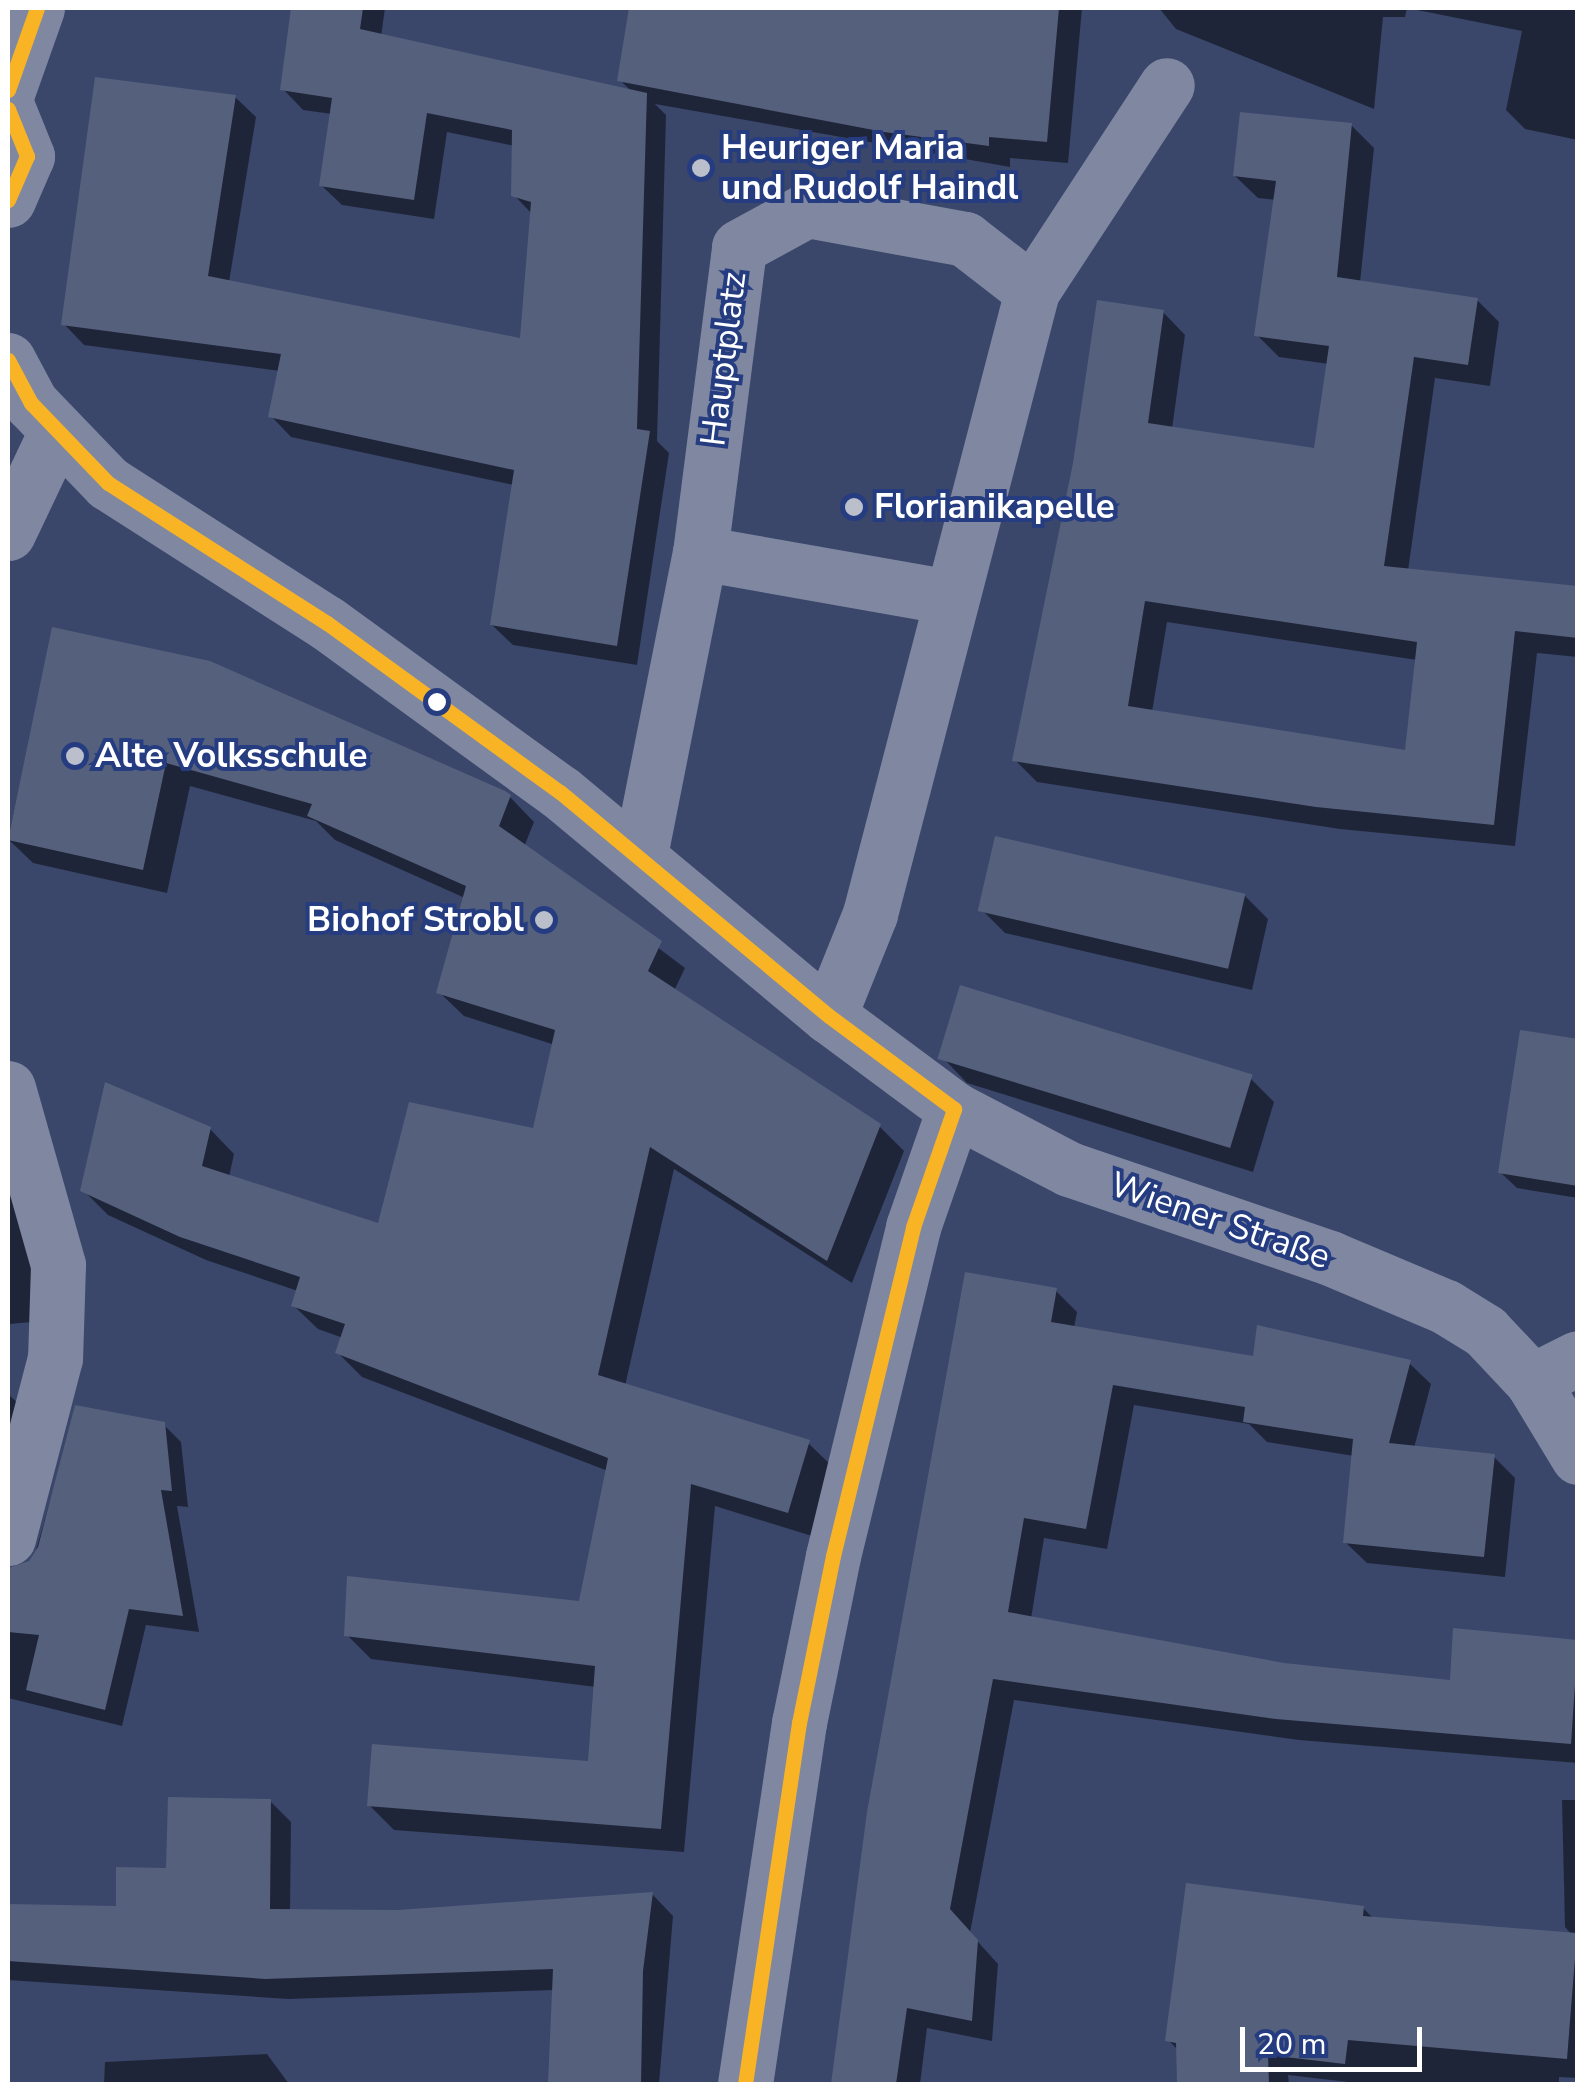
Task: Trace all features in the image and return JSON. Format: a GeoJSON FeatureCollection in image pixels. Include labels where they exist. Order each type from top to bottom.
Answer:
{"type":"FeatureCollection","features":[{"type":"Feature","properties":{"kind":"street"},"geometry":{"type":"LineString","coordinates":[[8,90],[37,8]]}},
{"type":"Feature","properties":{"kind":"street"},"geometry":{"type":"LineString","coordinates":[[829,1016],[870,914],[1032,291],[1167,85]]}},
{"type":"Feature","properties":{"kind":"street"},"geometry":{"type":"LineString","coordinates":[[8,109],[27,156],[8,200]]}},
{"type":"Feature","properties":{"kind":"street","name":"Hauptplatz"},"geometry":{"type":"LineString","coordinates":[[640,855],[700,552],[738,247],[807,210],[965,239],[1032,291]]}},
{"type":"Feature","properties":{"kind":"street","name":"Wiener Straße"},"geometry":{"type":"LineString","coordinates":[[8,360],[56,432],[108,483],[327,623],[640,855],[829,1016],[954,1109],[1069,1169],[1330,1258],[1446,1306],[1555,1369],[1578,1457]]}},
{"type":"Feature","properties":{"kind":"street"},"geometry":{"type":"LineString","coordinates":[[8,533],[56,432]]}},
{"type":"Feature","properties":{"kind":"street"},"geometry":{"type":"LineString","coordinates":[[700,552],[950,596]]}},
{"type":"Feature","properties":{"kind":"street"},"geometry":{"type":"LineString","coordinates":[[8,1088],[58,1265],[55,1358],[8,1538]]}},
{"type":"Feature","properties":{"kind":"street"},"geometry":{"type":"LineString","coordinates":[[745,2084],[799,1723],[829,1574],[913,1227],[954,1109]]}},
{"type":"Feature","properties":{"kind":"building"},"geometry":{"type":"Polygon","coordinates":[[[291,8],[363,8],[360,29],[647,93],[637,429],[650,431],[617,646],[490,625],[514,470],[268,417],[281,354],[61,325],[95,77],[236,95],[208,276],[520,338],[531,202],[511,196],[512,130],[427,113],[414,200],[319,186],[332,98],[280,90],[291,8]]]}},
{"type":"Feature","properties":{"kind":"building"},"geometry":{"type":"Polygon","coordinates":[[[629,8],[1059,8],[1047,142],[989,137],[989,146],[884,132],[617,81],[629,8]]]}},
{"type":"Feature","properties":{"kind":"building"},"geometry":{"type":"Polygon","coordinates":[[[1240,112],[1352,123],[1337,277],[1478,298],[1468,365],[1414,357],[1384,566],[1578,586],[1578,638],[1515,631],[1494,825],[1316,807],[1012,761],[1073,463],[1097,300],[1164,310],[1148,423],[1314,448],[1329,346],[1254,336],[1276,181],[1233,176],[1240,112]],[[1145,601],[1128,706],[1405,750],[1417,642],[1145,601]]]}},
{"type":"Feature","properties":{"kind":"building"},"geometry":{"type":"Polygon","coordinates":[[[52,627],[210,661],[505,791],[511,795],[499,826],[662,941],[648,971],[881,1124],[827,1261],[650,1147],[598,1375],[810,1440],[788,1513],[691,1484],[661,1829],[367,1806],[372,1744],[588,1761],[595,1666],[344,1636],[347,1576],[579,1601],[608,1458],[335,1353],[345,1324],[291,1306],[300,1277],[180,1237],[80,1191],[105,1082],[211,1127],[202,1166],[378,1223],[409,1102],[533,1128],[555,1030],[436,993],[466,886],[307,816],[312,804],[166,763],[143,870],[8,840],[52,627]]]}},
{"type":"Feature","properties":{"kind":"building"},"geometry":{"type":"Polygon","coordinates":[[[995,836],[1245,894],[1228,969],[978,911],[995,836]]]}},
{"type":"Feature","properties":{"kind":"building"},"geometry":{"type":"Polygon","coordinates":[[[960,985],[1253,1074],[1230,1148],[937,1059],[960,985]]]}},
{"type":"Feature","properties":{"kind":"building"},"geometry":{"type":"Polygon","coordinates":[[[1520,1030],[1578,1039],[1578,1186],[1498,1173],[1520,1030]]]}},
{"type":"Feature","properties":{"kind":"building"},"geometry":{"type":"Polygon","coordinates":[[[965,1272],[1057,1288],[1051,1322],[1253,1356],[1257,1325],[1411,1360],[1389,1443],[1495,1454],[1484,1557],[1343,1543],[1353,1439],[1243,1422],[1245,1407],[1113,1385],[1086,1529],[1024,1518],[1008,1612],[1284,1663],[1450,1680],[1453,1628],[1578,1640],[1571,1744],[1276,1719],[993,1679],[950,1909],[978,1940],[972,2021],[907,2008],[896,2084],[831,2084],[867,1812],[965,1272]]]}},
{"type":"Feature","properties":{"kind":"building"},"geometry":{"type":"Polygon","coordinates":[[[75,1405],[165,1422],[172,1491],[161,1490],[183,1616],[129,1609],[105,1710],[26,1690],[39,1635],[8,1632],[8,1568],[29,1561],[38,1547],[75,1405]]]}},
{"type":"Feature","properties":{"kind":"building"},"geometry":{"type":"Polygon","coordinates":[[[168,1797],[271,1799],[270,1909],[398,1910],[653,1892],[643,1971],[641,2084],[548,2084],[553,1969],[265,1979],[8,1961],[8,1904],[116,1906],[116,1867],[166,1868],[168,1797]]]}},
{"type":"Feature","properties":{"kind":"building"},"geometry":{"type":"Polygon","coordinates":[[[1186,1883],[1364,1906],[1363,1916],[1577,1933],[1567,2059],[1348,2040],[1345,2064],[1268,2055],[1269,2084],[1177,2084],[1176,2043],[1165,2041],[1186,1883]]]}},
{"type":"Feature","properties":{"kind":"transit line"},"geometry":{"type":"LineString","coordinates":[[8,90],[37,8]]}},
{"type":"Feature","properties":{"kind":"transit line"},"geometry":{"type":"LineString","coordinates":[[8,109],[27,156],[8,200]]}},
{"type":"Feature","properties":{"kind":"transit line"},"geometry":{"type":"LineString","coordinates":[[8,360],[31,403],[108,483],[327,623],[560,792],[829,1016],[954,1109]]}},
{"type":"Feature","properties":{"kind":"transit line"},"geometry":{"type":"LineString","coordinates":[[745,2084],[799,1723],[833,1556],[913,1227],[954,1109]]}},
{"type":"Feature","properties":{"kind":"place","name":"Heuriger Maria und Rudolf Haindl"},"geometry":{"type":"Point","coordinates":[701,168]}},
{"type":"Feature","properties":{"kind":"place","name":"Florianikapelle"},"geometry":{"type":"Point","coordinates":[854,507]}},
{"type":"Feature","properties":{"kind":"place","name":"Alte Volksschule"},"geometry":{"type":"Point","coordinates":[75,756]}},
{"type":"Feature","properties":{"kind":"place","name":"Biohof Strobl"},"geometry":{"type":"Point","coordinates":[544,920]}}]}
